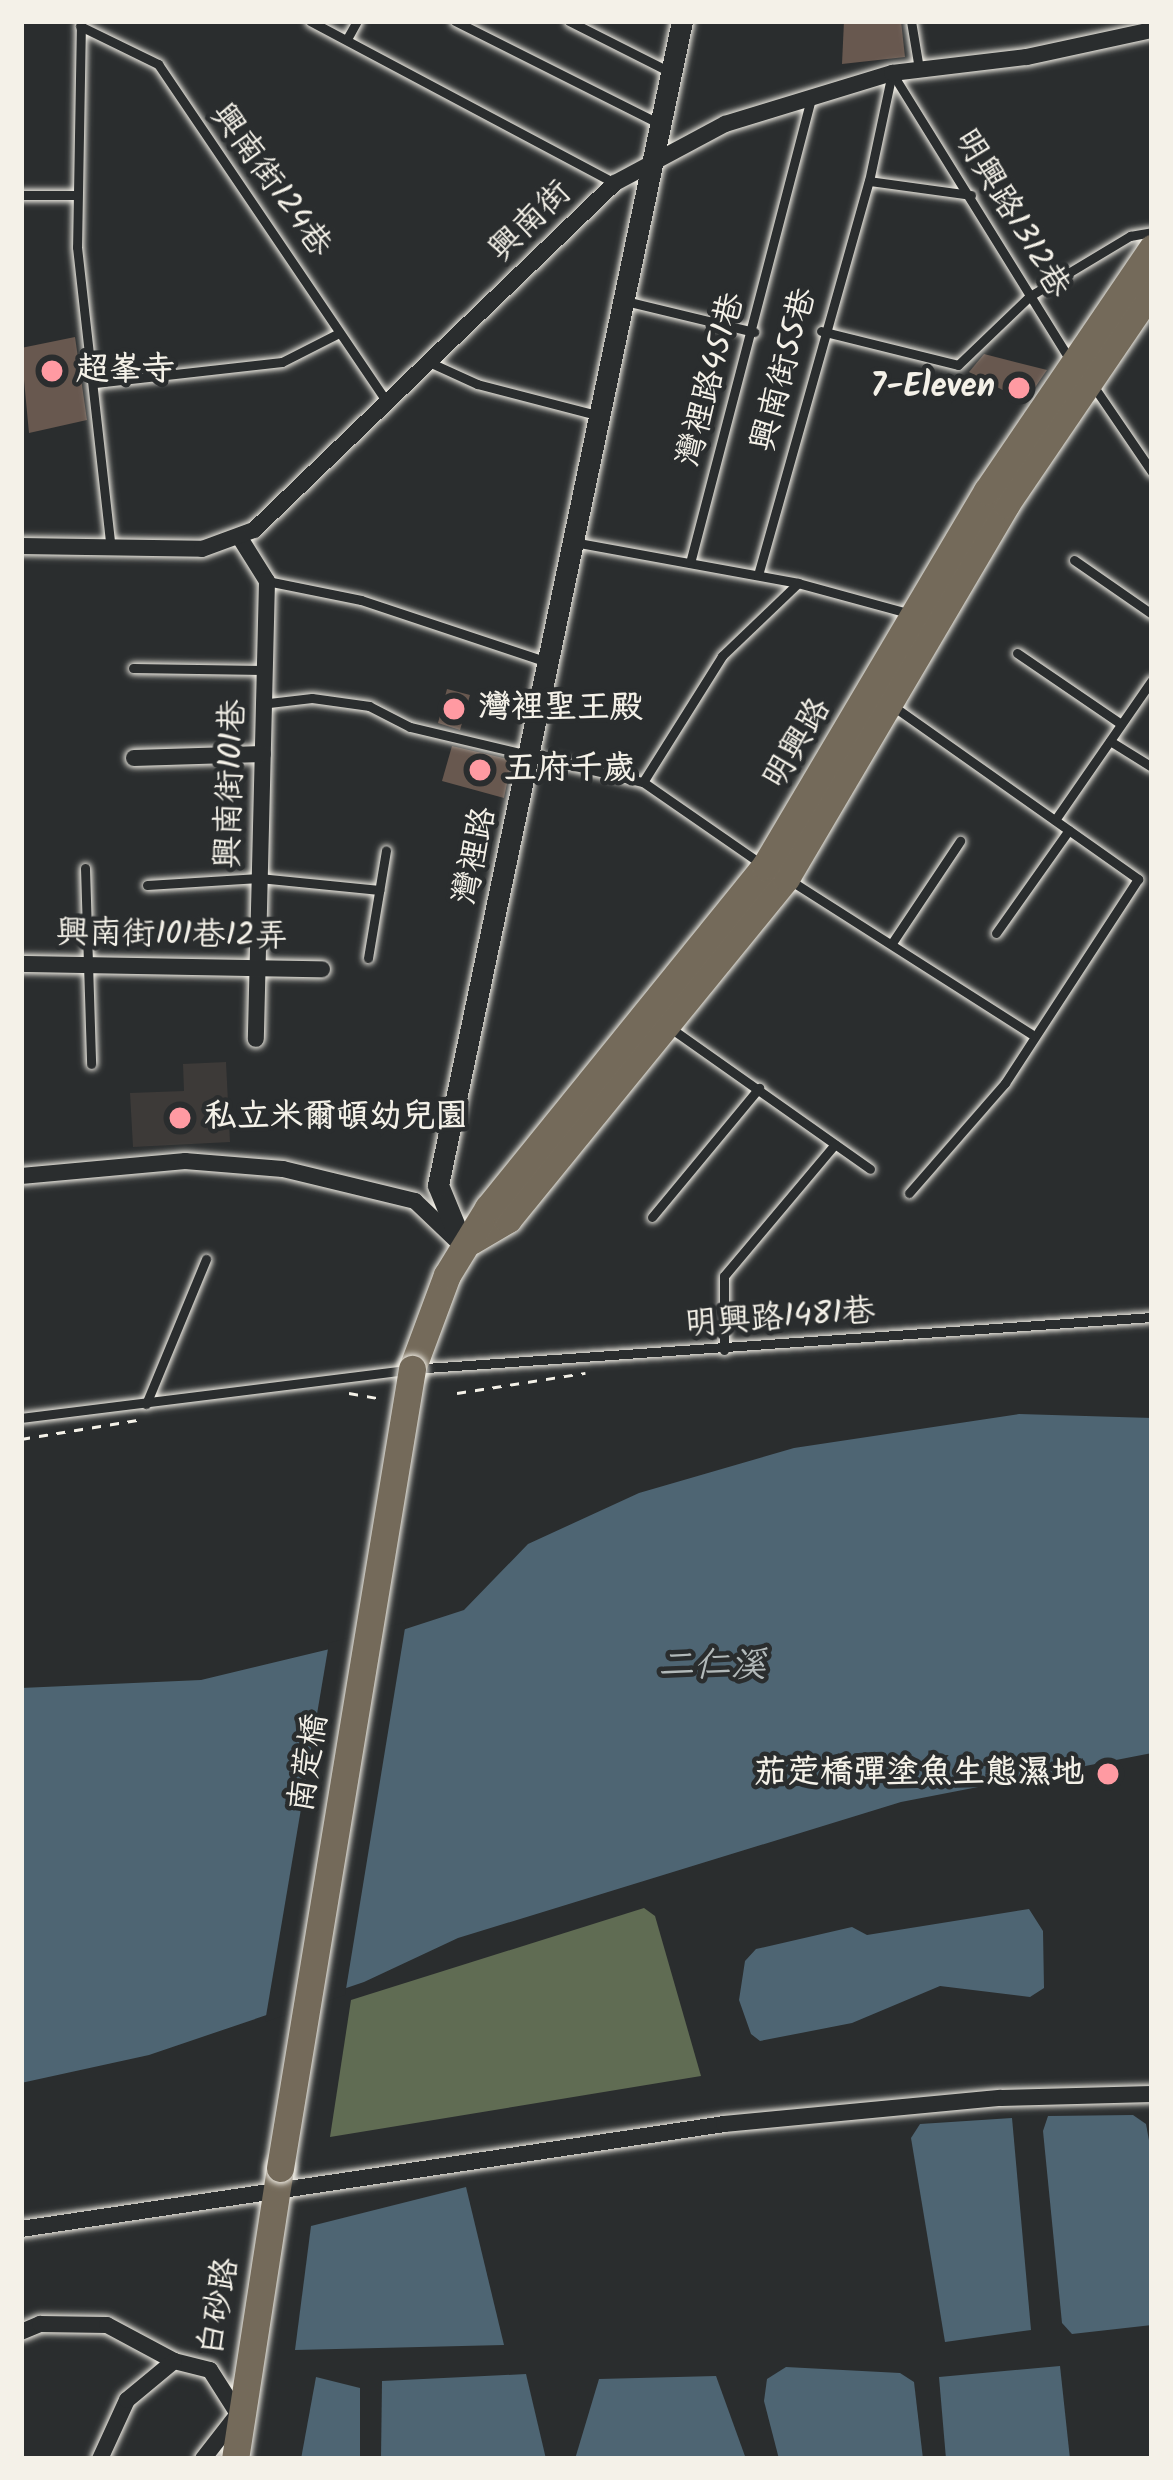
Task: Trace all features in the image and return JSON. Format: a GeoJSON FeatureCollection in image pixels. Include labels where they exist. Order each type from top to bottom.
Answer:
{"type":"FeatureCollection","features":[{"type":"Feature","properties":{"kind":"main road","name":"明興路"},"geometry":{"type":"LineString","coordinates":[[463,1246],[508,1219],[669,1028],[890,704],[1152,248]]}},
{"type":"Feature","properties":{"kind":"main road","name":"明興路"},"geometry":{"type":"LineString","coordinates":[[412,1370],[463,1246],[776,872],[913,614],[1081,371],[1142,321],[1152,289]]}},
{"type":"Feature","properties":{"kind":"main road","name":"南萣橋"},"geometry":{"type":"LineString","coordinates":[[278,2179],[412,1370]]}},
{"type":"Feature","properties":{"kind":"main road","name":"白砂路"},"geometry":{"type":"LineString","coordinates":[[235,2459],[238,2414],[278,2179]]}},
{"type":"Feature","properties":{"kind":"street","name":"灣裡路"},"geometry":{"type":"LineString","coordinates":[[463,1246],[438,1185],[552,664],[648,160],[682,21]]}},
{"type":"Feature","properties":{"kind":"street","name":"興南街"},"geometry":{"type":"LineString","coordinates":[[21,546],[110,542],[202,549],[240,538],[283,508],[615,183],[648,160],[812,93],[892,73],[1027,57],[1152,30]]}},
{"type":"Feature","properties":{"kind":"street"},"geometry":{"type":"LineString","coordinates":[[240,538],[267,581]]}},
{"type":"Feature","properties":{"kind":"street","name":"興南街101巷"},"geometry":{"type":"LineString","coordinates":[[256,1039],[262,964],[263,754],[269,704],[262,670],[267,581]]}},
{"type":"Feature","properties":{"kind":"street"},"geometry":{"type":"LineString","coordinates":[[134,758],[263,754]]}},
{"type":"Feature","properties":{"kind":"street","name":"興南街101巷12弄"},"geometry":{"type":"LineString","coordinates":[[21,964],[262,964],[322,969]]}},
{"type":"Feature","properties":{"kind":"street"},"geometry":{"type":"LineString","coordinates":[[21,1177],[185,1161],[283,1169],[415,1201],[463,1246]]}},
{"type":"Feature","properties":{"kind":"street"},"geometry":{"type":"LineString","coordinates":[[21,2229],[278,2179],[724,2125],[1000,2098],[1152,2094]]}},
{"type":"Feature","properties":{"kind":"street"},"geometry":{"type":"LineString","coordinates":[[21,2332],[40,2324],[107,2325],[174,2361],[210,2370],[238,2414],[203,2459]]}},
{"type":"Feature","properties":{"kind":"street"},"geometry":{"type":"LineString","coordinates":[[100,2459],[127,2400],[174,2361]]}},
{"type":"Feature","properties":{"kind":"lane"},"geometry":{"type":"LineString","coordinates":[[310,21],[615,183]]}},
{"type":"Feature","properties":{"kind":"lane"},"geometry":{"type":"LineString","coordinates":[[347,39],[358,21]]}},
{"type":"Feature","properties":{"kind":"lane"},"geometry":{"type":"LineString","coordinates":[[455,21],[656,122]]}},
{"type":"Feature","properties":{"kind":"lane"},"geometry":{"type":"LineString","coordinates":[[568,21],[668,71]]}},
{"type":"Feature","properties":{"kind":"lane"},"geometry":{"type":"LineString","coordinates":[[911,21],[919,69]]}},
{"type":"Feature","properties":{"kind":"lane"},"geometry":{"type":"LineString","coordinates":[[81,24],[76,195],[110,542]]}},
{"type":"Feature","properties":{"kind":"lane","name":"興南街124巷"},"geometry":{"type":"LineString","coordinates":[[81,24],[158,64],[387,402]]}},
{"type":"Feature","properties":{"kind":"lane","name":"興南街55巷"},"geometry":{"type":"LineString","coordinates":[[758,575],[821,331],[869,182],[892,73]]}},
{"type":"Feature","properties":{"kind":"lane","name":"明興路1312巷"},"geometry":{"type":"LineString","coordinates":[[892,73],[1030,296],[1152,472]]}},
{"type":"Feature","properties":{"kind":"lane","name":"灣裡路451巷"},"geometry":{"type":"LineString","coordinates":[[690,562],[754,332],[812,93]]}},
{"type":"Feature","properties":{"kind":"lane"},"geometry":{"type":"LineString","coordinates":[[869,182],[971,195]]}},
{"type":"Feature","properties":{"kind":"lane"},"geometry":{"type":"LineString","coordinates":[[21,195],[76,195]]}},
{"type":"Feature","properties":{"kind":"lane"},"geometry":{"type":"LineString","coordinates":[[821,331],[958,365],[1030,296],[1092,255],[1152,232]]}},
{"type":"Feature","properties":{"kind":"lane"},"geometry":{"type":"LineString","coordinates":[[620,299],[754,332]]}},
{"type":"Feature","properties":{"kind":"lane"},"geometry":{"type":"LineString","coordinates":[[95,383],[282,362],[339,333]]}},
{"type":"Feature","properties":{"kind":"lane"},"geometry":{"type":"LineString","coordinates":[[428,362],[477,384],[597,415]]}},
{"type":"Feature","properties":{"kind":"lane"},"geometry":{"type":"LineString","coordinates":[[572,542],[798,583],[913,614]]}},
{"type":"Feature","properties":{"kind":"lane"},"geometry":{"type":"LineString","coordinates":[[1074,560],[1152,614]]}},
{"type":"Feature","properties":{"kind":"lane"},"geometry":{"type":"LineString","coordinates":[[267,581],[361,600],[552,664]]}},
{"type":"Feature","properties":{"kind":"lane"},"geometry":{"type":"LineString","coordinates":[[643,782],[722,656],[798,583]]}},
{"type":"Feature","properties":{"kind":"lane"},"geometry":{"type":"LineString","coordinates":[[1017,653],[1121,724]]}},
{"type":"Feature","properties":{"kind":"lane"},"geometry":{"type":"LineString","coordinates":[[133,668],[262,670]]}},
{"type":"Feature","properties":{"kind":"lane"},"geometry":{"type":"LineString","coordinates":[[1055,820],[1152,680]]}},
{"type":"Feature","properties":{"kind":"lane"},"geometry":{"type":"LineString","coordinates":[[269,704],[312,698],[369,706],[410,728],[643,782],[1031,1034]]}},
{"type":"Feature","properties":{"kind":"lane"},"geometry":{"type":"LineString","coordinates":[[1138,700],[1152,708]]}},
{"type":"Feature","properties":{"kind":"lane"},"geometry":{"type":"LineString","coordinates":[[890,704],[1138,879],[1031,1034],[1005,1083],[909,1192]]}},
{"type":"Feature","properties":{"kind":"lane"},"geometry":{"type":"LineString","coordinates":[[1110,741],[1152,767]]}},
{"type":"Feature","properties":{"kind":"lane"},"geometry":{"type":"LineString","coordinates":[[996,933],[1069,830]]}},
{"type":"Feature","properties":{"kind":"lane"},"geometry":{"type":"LineString","coordinates":[[892,943],[960,841]]}},
{"type":"Feature","properties":{"kind":"lane"},"geometry":{"type":"LineString","coordinates":[[368,958],[386,850]]}},
{"type":"Feature","properties":{"kind":"lane"},"geometry":{"type":"LineString","coordinates":[[85,868],[91,1064]]}},
{"type":"Feature","properties":{"kind":"lane"},"geometry":{"type":"LineString","coordinates":[[147,885],[259,878],[379,890]]}},
{"type":"Feature","properties":{"kind":"lane"},"geometry":{"type":"LineString","coordinates":[[669,1028],[870,1169]]}},
{"type":"Feature","properties":{"kind":"lane"},"geometry":{"type":"LineString","coordinates":[[652,1217],[759,1088]]}},
{"type":"Feature","properties":{"kind":"lane"},"geometry":{"type":"LineString","coordinates":[[724,1350],[724,1276],[835,1144]]}},
{"type":"Feature","properties":{"kind":"lane"},"geometry":{"type":"LineString","coordinates":[[146,1404],[206,1259]]}},
{"type":"Feature","properties":{"kind":"lane","name":"明興路1481巷"},"geometry":{"type":"LineString","coordinates":[[412,1370],[1152,1318]]}},
{"type":"Feature","properties":{"kind":"lane"},"geometry":{"type":"LineString","coordinates":[[21,1418],[412,1370]]}},
{"type":"Feature","properties":{"kind":"path"},"geometry":{"type":"LineString","coordinates":[[341,1392],[377,1397]]}},
{"type":"Feature","properties":{"kind":"shaded area","name":"私立米爾頓幼兒園"},"geometry":{"type":"Polygon","coordinates":[[[226,1062],[230,1142],[133,1147],[130,1093],[184,1091],[183,1064],[226,1062]]]}},
{"type":"Feature","properties":{"kind":"green space"},"geometry":{"type":"Polygon","coordinates":[[[644,1908],[655,1916],[701,2076],[330,2137],[351,2000],[644,1908]]]}},
{"type":"Feature","properties":{"kind":"water","name":"二仁溪"},"geometry":{"type":"Polygon","coordinates":[[[1019,1414],[1152,1418],[1152,1753],[901,1802],[458,1938],[364,1982],[149,2055],[21,2083],[21,1688],[201,1680],[384,1636],[464,1610],[528,1544],[639,1493],[794,1448],[1019,1414]]]}},
{"type":"Feature","properties":{"kind":"water"},"geometry":{"type":"Polygon","coordinates":[[[1029,1909],[1043,1931],[1044,1988],[1030,1997],[940,1986],[852,2023],[760,2041],[751,2034],[739,2000],[745,1961],[756,1949],[852,1927],[867,1935],[1029,1909]]]}},
{"type":"Feature","properties":{"kind":"water"},"geometry":{"type":"Polygon","coordinates":[[[1133,2115],[1146,2124],[1152,2157],[1152,2325],[1072,2334],[1062,2323],[1043,2131],[1048,2116],[1133,2115]]]}},
{"type":"Feature","properties":{"kind":"water"},"geometry":{"type":"Polygon","coordinates":[[[1012,2118],[1031,2330],[945,2342],[911,2138],[920,2124],[1012,2118]]]}},
{"type":"Feature","properties":{"kind":"water"},"geometry":{"type":"Polygon","coordinates":[[[466,2187],[504,2345],[295,2350],[311,2226],[466,2187]]]}},
{"type":"Feature","properties":{"kind":"water"},"geometry":{"type":"Polygon","coordinates":[[[1060,2366],[1070,2459],[946,2459],[939,2377],[1060,2366]]]}},
{"type":"Feature","properties":{"kind":"water"},"geometry":{"type":"Polygon","coordinates":[[[786,2367],[900,2373],[914,2382],[923,2459],[779,2459],[764,2401],[767,2379],[786,2367]]]}},
{"type":"Feature","properties":{"kind":"water"},"geometry":{"type":"Polygon","coordinates":[[[526,2374],[546,2459],[381,2459],[382,2381],[526,2374]]]}},
{"type":"Feature","properties":{"kind":"water"},"geometry":{"type":"Polygon","coordinates":[[[716,2376],[746,2459],[575,2459],[599,2379],[716,2376]]]}},
{"type":"Feature","properties":{"kind":"water"},"geometry":{"type":"Polygon","coordinates":[[[316,2377],[360,2388],[360,2459],[301,2459],[316,2377]]]}},
{"type":"Feature","properties":{"kind":"pier"},"geometry":{"type":"Polygon","coordinates":[[[406,1622],[345,1995],[265,2022],[329,1643],[406,1622]]]}},
{"type":"Feature","properties":{"kind":"building"},"geometry":{"type":"Polygon","coordinates":[[[844,21],[901,21],[905,57],[842,64],[844,21]]]}},
{"type":"Feature","properties":{"kind":"building","name":"超峯寺"},"geometry":{"type":"Polygon","coordinates":[[[75,337],[87,420],[29,433],[21,348],[75,337]]]}},
{"type":"Feature","properties":{"kind":"building","name":"7-Eleven"},"geometry":{"type":"Polygon","coordinates":[[[984,354],[1047,370],[1025,402],[969,372],[984,354]]]}},
{"type":"Feature","properties":{"kind":"building","name":"灣裡聖王殿"},"geometry":{"type":"Polygon","coordinates":[[[447,689],[470,695],[460,730],[438,723],[447,689]]]}},
{"type":"Feature","properties":{"kind":"building","name":"五府千歲"},"geometry":{"type":"Polygon","coordinates":[[[452,746],[512,760],[504,798],[442,781],[452,746]]]}},
{"type":"Feature","properties":{"kind":"place","name":"超峯寺"},"geometry":{"type":"Point","coordinates":[52,371]}},
{"type":"Feature","properties":{"kind":"place","name":"7-Eleven"},"geometry":{"type":"Point","coordinates":[1019,388]}},
{"type":"Feature","properties":{"kind":"place","name":"灣裡聖王殿"},"geometry":{"type":"Point","coordinates":[454,709]}},
{"type":"Feature","properties":{"kind":"place","name":"五府千歲"},"geometry":{"type":"Point","coordinates":[480,770]}},
{"type":"Feature","properties":{"kind":"place","name":"私立米爾頓幼兒園"},"geometry":{"type":"Point","coordinates":[180,1118]}},
{"type":"Feature","properties":{"kind":"place","name":"茄萣橋彈塗魚生態濕地"},"geometry":{"type":"Point","coordinates":[1108,1774]}}]}
